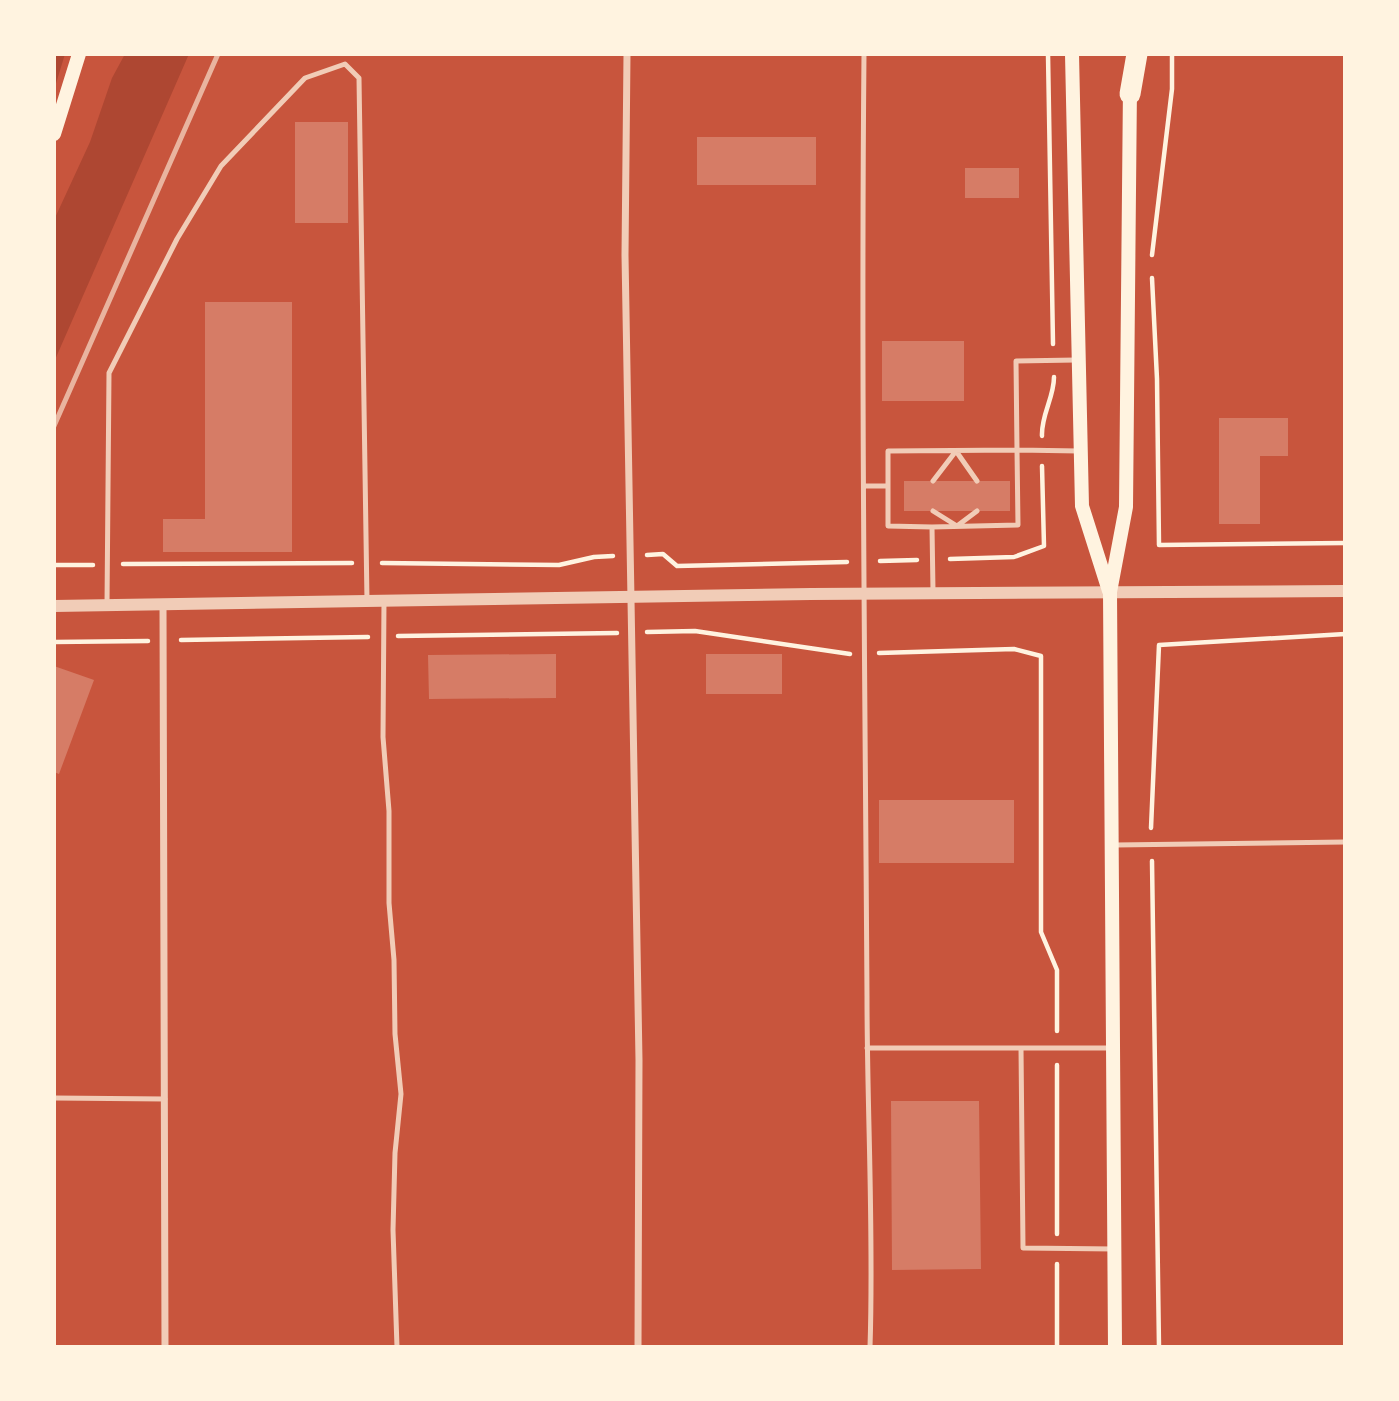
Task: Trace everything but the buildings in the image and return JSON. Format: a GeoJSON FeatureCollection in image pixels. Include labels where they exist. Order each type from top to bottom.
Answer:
{"type":"FeatureCollection","features":[{"type":"Feature","properties":{"kind":"highway"},"geometry":{"type":"LineString","coordinates":[[1130,94],[1138,54]]}},
{"type":"Feature","properties":{"kind":"main road"},"geometry":{"type":"LineString","coordinates":[[54,134],[79,54]]}},
{"type":"Feature","properties":{"kind":"main road"},"geometry":{"type":"LineString","coordinates":[[1072,54],[1082,506],[1110,592]]}},
{"type":"Feature","properties":{"kind":"main road"},"geometry":{"type":"LineString","coordinates":[[1115,1347],[1110,592],[1126,507],[1130,54]]}},
{"type":"Feature","properties":{"kind":"street"},"geometry":{"type":"LineString","coordinates":[[626,54],[625,254],[639,1059],[638,1347]]}},
{"type":"Feature","properties":{"kind":"street"},"geometry":{"type":"LineString","coordinates":[[54,606],[631,597],[1345,591]]}},
{"type":"Feature","properties":{"kind":"street"},"geometry":{"type":"LineString","coordinates":[[163,604],[165,1347]]}},
{"type":"Feature","properties":{"kind":"lane"},"geometry":{"type":"LineString","coordinates":[[864,54],[862,252],[867,1048],[872,1271],[870,1347]]}},
{"type":"Feature","properties":{"kind":"lane"},"geometry":{"type":"LineString","coordinates":[[107,605],[109,373],[177,239],[221,166],[305,78],[345,64],[359,78],[367,601]]}},
{"type":"Feature","properties":{"kind":"lane"},"geometry":{"type":"LineString","coordinates":[[1079,360],[1016,361],[1017,450],[1018,525],[888,526],[888,451],[1017,450],[1081,451]]}},
{"type":"Feature","properties":{"kind":"lane"},"geometry":{"type":"LineString","coordinates":[[933,481],[956,451]]}},
{"type":"Feature","properties":{"kind":"lane"},"geometry":{"type":"LineString","coordinates":[[956,451],[977,481]]}},
{"type":"Feature","properties":{"kind":"lane"},"geometry":{"type":"LineString","coordinates":[[864,486],[888,486]]}},
{"type":"Feature","properties":{"kind":"lane"},"geometry":{"type":"LineString","coordinates":[[933,511],[957,526]]}},
{"type":"Feature","properties":{"kind":"lane"},"geometry":{"type":"LineString","coordinates":[[957,526],[976,511]]}},
{"type":"Feature","properties":{"kind":"lane"},"geometry":{"type":"LineString","coordinates":[[932,527],[933,594]]}},
{"type":"Feature","properties":{"kind":"lane"},"geometry":{"type":"LineString","coordinates":[[384,601],[383,737],[389,811],[389,902],[394,960],[395,1034],[401,1094],[395,1153],[393,1217],[397,1347]]}},
{"type":"Feature","properties":{"kind":"lane"},"geometry":{"type":"LineString","coordinates":[[1112,845],[1345,842]]}},
{"type":"Feature","properties":{"kind":"lane"},"geometry":{"type":"LineString","coordinates":[[867,1048],[1113,1048]]}},
{"type":"Feature","properties":{"kind":"lane"},"geometry":{"type":"LineString","coordinates":[[1021,1048],[1023,1248],[1114,1249]]}},
{"type":"Feature","properties":{"kind":"lane"},"geometry":{"type":"LineString","coordinates":[[54,1098],[165,1099]]}},
{"type":"Feature","properties":{"kind":"path"},"geometry":{"type":"LineString","coordinates":[[54,565],[559,565],[594,557],[663,554],[677,566],[1014,557],[1044,546],[1041,421],[1054,387],[1048,54]]}},
{"type":"Feature","properties":{"kind":"path"},"geometry":{"type":"LineString","coordinates":[[1152,260],[1172,89],[1172,54]]}},
{"type":"Feature","properties":{"kind":"path"},"geometry":{"type":"LineString","coordinates":[[1152,273],[1157,379],[1159,545],[1345,543]]}},
{"type":"Feature","properties":{"kind":"path"},"geometry":{"type":"LineString","coordinates":[[54,642],[695,631],[853,654],[1014,649],[1041,656],[1041,932],[1057,970],[1057,1347]]}},
{"type":"Feature","properties":{"kind":"path"},"geometry":{"type":"LineString","coordinates":[[1159,1347],[1151,845],[1158,645],[1345,634]]}},
{"type":"Feature","properties":{"kind":"shaded area"},"geometry":{"type":"Polygon","coordinates":[[[54,54],[65,54],[54,90],[54,54]]]}},
{"type":"Feature","properties":{"kind":"shaded area"},"geometry":{"type":"Polygon","coordinates":[[[125,54],[189,54],[54,362],[54,220],[90,142],[112,78],[125,54]]]}},
{"type":"Feature","properties":{"kind":"railway"},"geometry":{"type":"LineString","coordinates":[[54,426],[218,54]]}}]}
